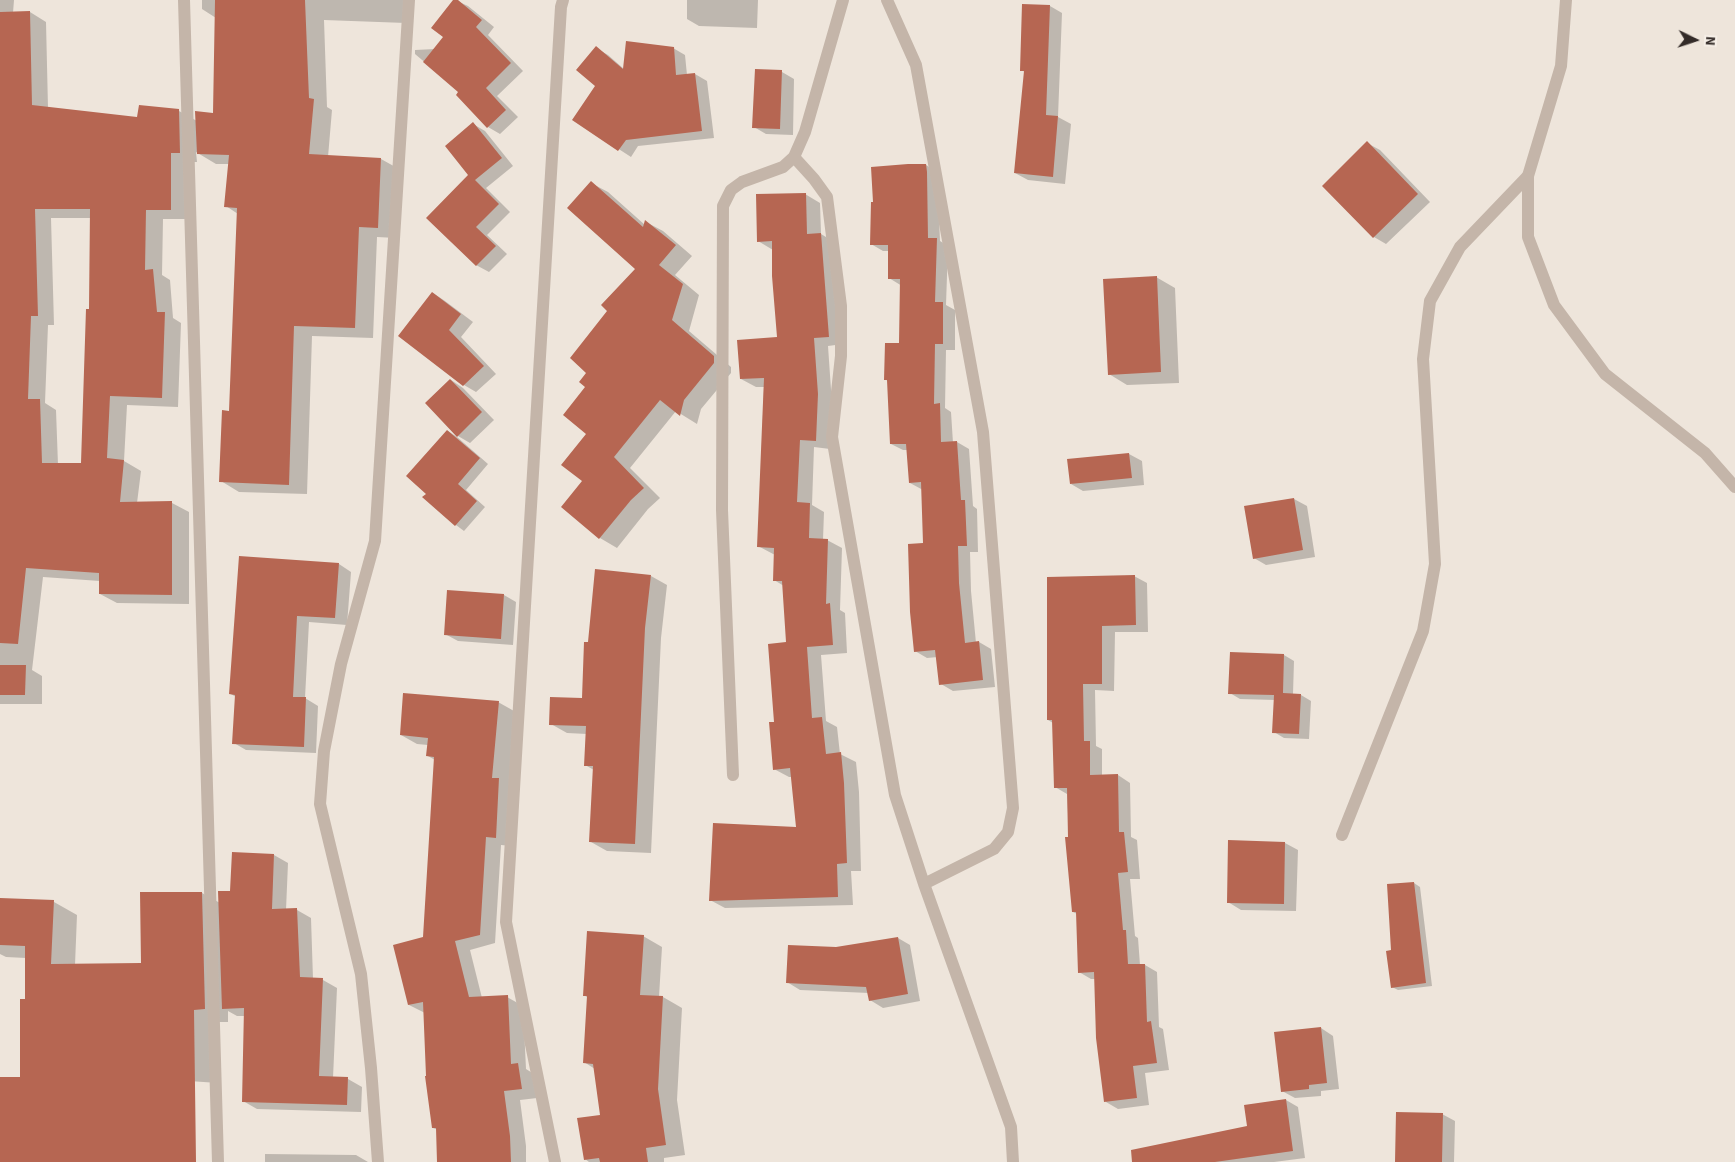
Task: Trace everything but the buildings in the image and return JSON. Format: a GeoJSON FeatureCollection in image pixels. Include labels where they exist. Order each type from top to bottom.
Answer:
{"type":"FeatureCollection","features":[{"type":"Feature","properties":{"kind":"street"},"geometry":{"type":"LineString","coordinates":[[184,0],[218,1162]]}},
{"type":"Feature","properties":{"kind":"street"},"geometry":{"type":"LineString","coordinates":[[378,1162],[361,974],[320,804],[324,751],[340,664],[375,541],[409,0]]}},
{"type":"Feature","properties":{"kind":"street"},"geometry":{"type":"LineString","coordinates":[[555,1162],[506,922],[559,37],[563,0]]}},
{"type":"Feature","properties":{"kind":"street"},"geometry":{"type":"LineString","coordinates":[[733,775],[722,510],[724,206],[730,190],[742,182],[783,167],[794,157],[805,132],[843,0]]}},
{"type":"Feature","properties":{"kind":"street"},"geometry":{"type":"LineString","coordinates":[[888,0],[916,65],[983,432],[1013,808],[1008,832],[994,849],[924,884]]}},
{"type":"Feature","properties":{"kind":"street"},"geometry":{"type":"LineString","coordinates":[[1566,0],[1562,66],[1528,176],[1528,237],[1554,305],[1605,374],[1705,454],[1735,487]]}},
{"type":"Feature","properties":{"kind":"street"},"geometry":{"type":"LineString","coordinates":[[794,157],[814,179],[827,198],[841,306],[841,356],[832,437],[895,795],[924,884],[1010,1127],[1013,1162]]}},
{"type":"Feature","properties":{"kind":"street"},"geometry":{"type":"LineString","coordinates":[[1342,835],[1423,632],[1435,564],[1423,359],[1430,301],[1460,248],[1528,176]]}}]}
